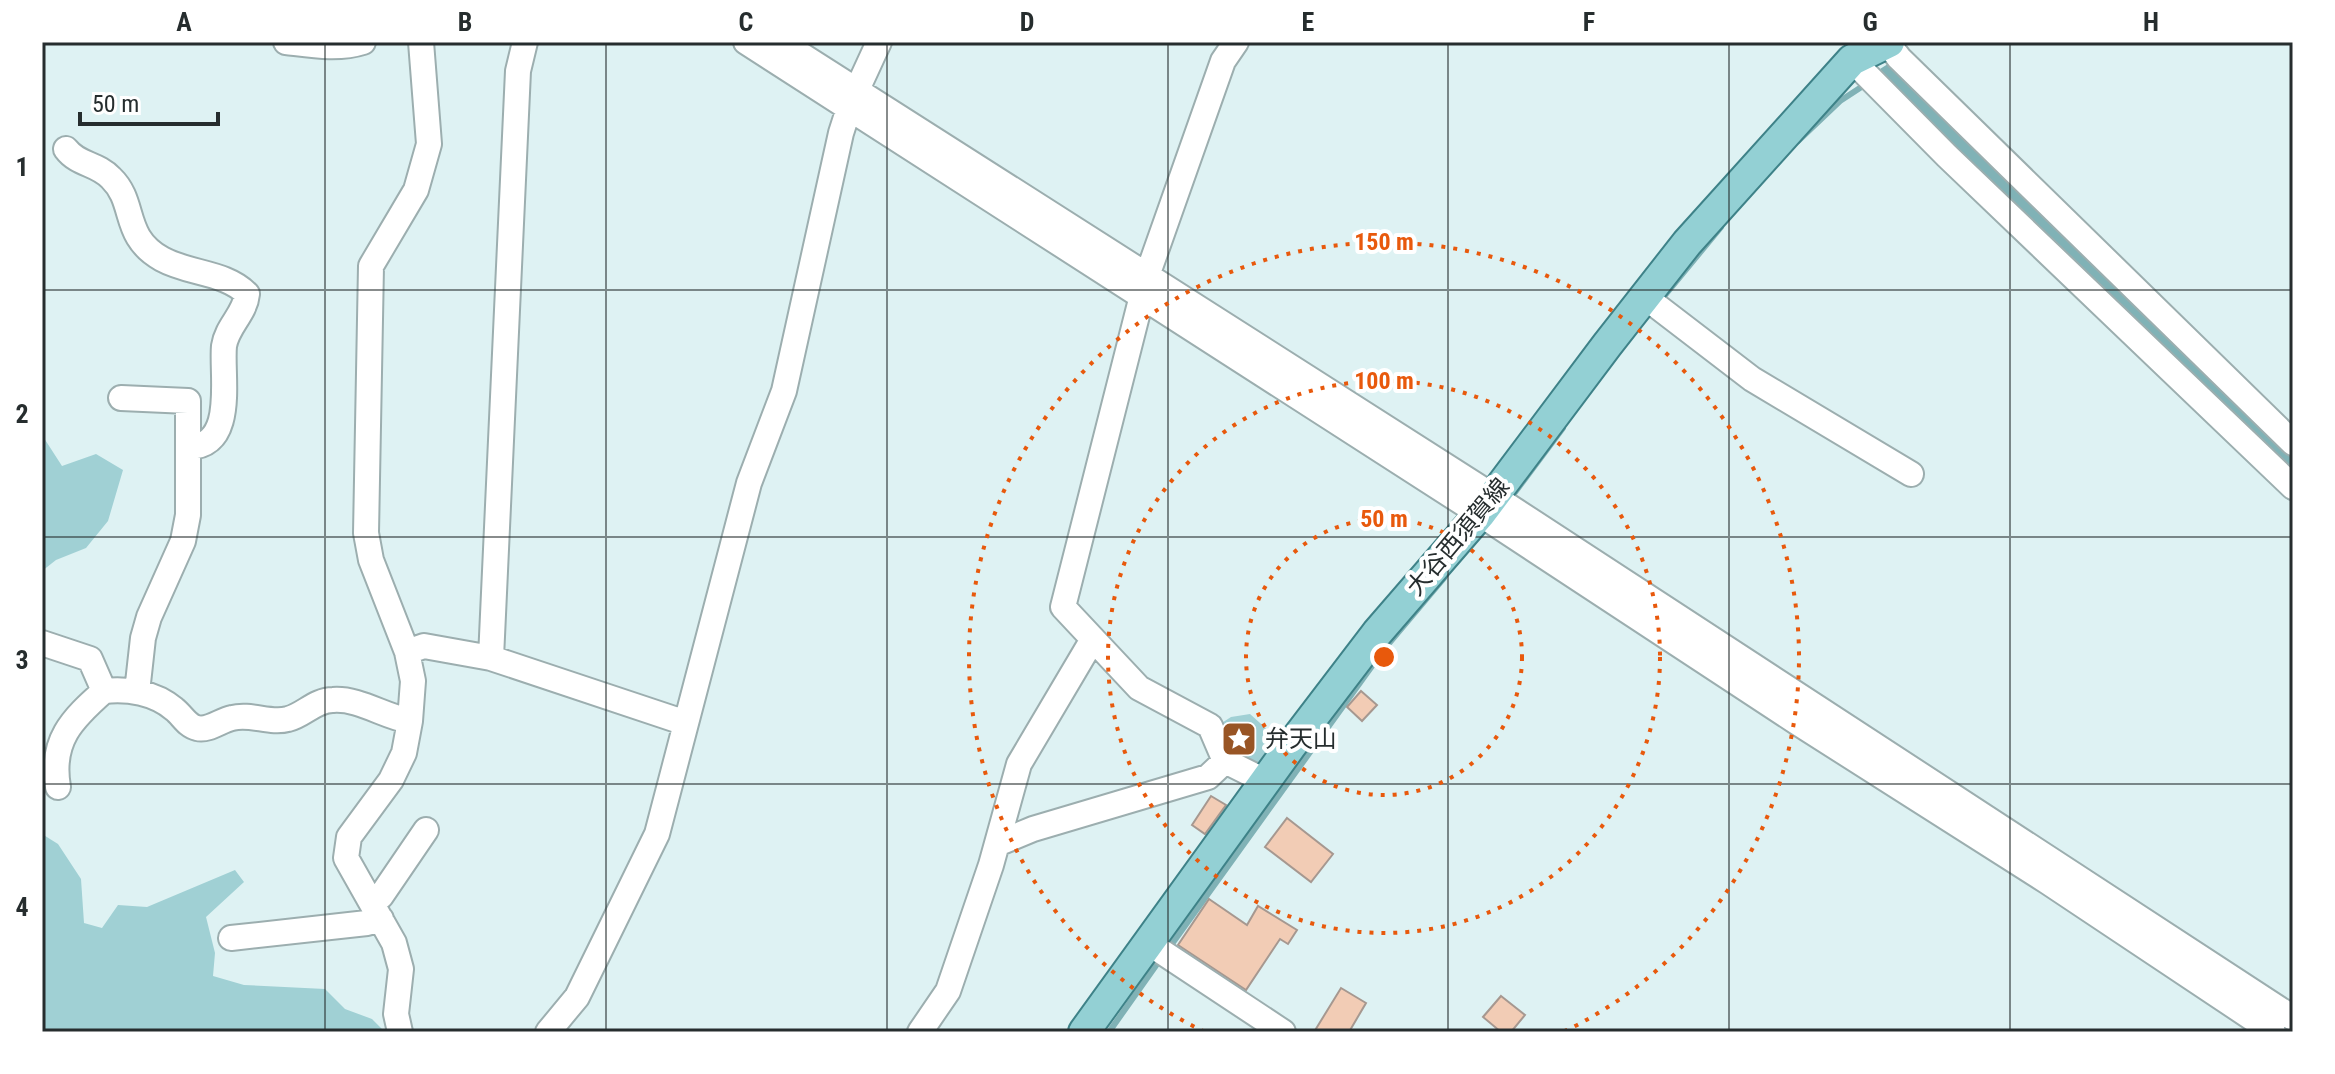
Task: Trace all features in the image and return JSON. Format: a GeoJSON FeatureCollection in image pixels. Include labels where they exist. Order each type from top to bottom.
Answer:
{"type":"FeatureCollection","features":[{"type":"Feature","properties":{"kind":"main road"},"geometry":{"type":"LineString","coordinates":[[1845,51],[1887,42]]}},
{"type":"Feature","properties":{"kind":"main road","name":"大谷西須賀線"},"geometry":{"type":"LineString","coordinates":[[1084,1032],[1265,781],[1377,633],[1487,505],[1687,243],[1845,51]]}},
{"type":"Feature","properties":{"kind":"street"},"geometry":{"type":"LineString","coordinates":[[286,42],[351,46],[363,42]]}},
{"type":"Feature","properties":{"kind":"street"},"geometry":{"type":"LineString","coordinates":[[400,1032],[396,1014],[401,969],[394,943],[346,858],[349,837],[391,780],[404,753],[410,721],[413,681],[407,652],[371,560],[366,533],[371,266],[416,190],[429,144],[421,42]]}},
{"type":"Feature","properties":{"kind":"street"},"geometry":{"type":"LineString","coordinates":[[491,658],[518,71],[525,42]]}},
{"type":"Feature","properties":{"kind":"street"},"geometry":{"type":"LineString","coordinates":[[746,42],[853,99],[2293,1018]]}},
{"type":"Feature","properties":{"kind":"street"},"geometry":{"type":"LineString","coordinates":[[781,42],[853,99]]}},
{"type":"Feature","properties":{"kind":"street"},"geometry":{"type":"LineString","coordinates":[[548,1032],[577,997],[657,834],[749,483],[784,391],[841,133],[879,42]]}},
{"type":"Feature","properties":{"kind":"street"},"geometry":{"type":"LineString","coordinates":[[1236,42],[1223,61],[1145,287],[1063,607],[1139,688],[1210,726],[1225,761],[1265,781]]}},
{"type":"Feature","properties":{"kind":"street"},"geometry":{"type":"LineString","coordinates":[[1887,42],[1899,58],[2015,174],[2293,443]]}},
{"type":"Feature","properties":{"kind":"street"},"geometry":{"type":"LineString","coordinates":[[1845,51],[1947,156],[2293,487]]}},
{"type":"Feature","properties":{"kind":"street"},"geometry":{"type":"LineString","coordinates":[[66,149],[74,159],[93,164],[113,179],[134,232],[143,245],[164,260],[238,284],[247,294],[246,306],[224,344],[226,394],[214,437],[201,447],[188,447]]}},
{"type":"Feature","properties":{"kind":"street"},"geometry":{"type":"LineString","coordinates":[[1645,297],[1752,379],[1911,474]]}},
{"type":"Feature","properties":{"kind":"street"},"geometry":{"type":"LineString","coordinates":[[121,398],[188,401],[188,515],[183,541],[149,617],[143,638],[137,692]]}},
{"type":"Feature","properties":{"kind":"street"},"geometry":{"type":"LineString","coordinates":[[1487,505],[1798,723],[2048,882],[2273,1032]]}},
{"type":"Feature","properties":{"kind":"street"},"geometry":{"type":"LineString","coordinates":[[920,1032],[948,991],[997,844],[1019,764],[1093,639]]}},
{"type":"Feature","properties":{"kind":"street"},"geometry":{"type":"LineString","coordinates":[[42,643],[90,659],[104,691]]}},
{"type":"Feature","properties":{"kind":"street"},"geometry":{"type":"LineString","coordinates":[[407,652],[424,646],[491,658],[686,723]]}},
{"type":"Feature","properties":{"kind":"street"},"geometry":{"type":"LineString","coordinates":[[58,787],[55,768],[61,739],[84,708],[104,691],[137,692],[158,699],[175,709],[195,728],[204,729],[232,718],[247,716],[279,721],[291,719],[313,705],[331,699],[410,721]]}},
{"type":"Feature","properties":{"kind":"street"},"geometry":{"type":"LineString","coordinates":[[997,844],[1033,829],[1208,777],[1225,761]]}},
{"type":"Feature","properties":{"kind":"street"},"geometry":{"type":"LineString","coordinates":[[231,938],[367,923],[376,912],[381,896],[426,830]]}},
{"type":"Feature","properties":{"kind":"street"},"geometry":{"type":"LineString","coordinates":[[1147,942],[1283,1032]]}},
{"type":"Feature","properties":{"kind":"shaded area"},"geometry":{"type":"Polygon","coordinates":[[[1894,60],[2293,453],[2293,475],[1955,150],[1880,69],[1894,60]]]}},
{"type":"Feature","properties":{"kind":"shaded area"},"geometry":{"type":"Polygon","coordinates":[[[42,435],[62,466],[96,454],[123,470],[108,521],[86,548],[56,560],[42,571],[42,435]]]}},
{"type":"Feature","properties":{"kind":"shaded area"},"geometry":{"type":"Polygon","coordinates":[[[1250,714],[1278,739],[1263,767],[1244,768],[1214,728],[1231,717],[1250,714]]]}},
{"type":"Feature","properties":{"kind":"shaded area"},"geometry":{"type":"Polygon","coordinates":[[[42,834],[58,844],[81,879],[84,923],[102,928],[118,905],[147,907],[235,870],[244,882],[206,917],[215,953],[213,976],[244,985],[325,989],[345,1009],[372,1019],[385,1032],[42,1032],[42,834]]]}},
{"type":"Feature","properties":{"kind":"building"},"geometry":{"type":"Polygon","coordinates":[[[1361,691],[1377,705],[1362,721],[1347,707],[1361,691]]]}},
{"type":"Feature","properties":{"kind":"building"},"geometry":{"type":"Polygon","coordinates":[[[1211,796],[1226,805],[1205,834],[1192,825],[1211,796]]]}},
{"type":"Feature","properties":{"kind":"building"},"geometry":{"type":"Polygon","coordinates":[[[1287,818],[1333,854],[1311,882],[1265,847],[1287,818]]]}},
{"type":"Feature","properties":{"kind":"building"},"geometry":{"type":"Polygon","coordinates":[[[1209,899],[1247,925],[1258,906],[1297,930],[1288,944],[1280,939],[1246,990],[1178,945],[1209,899]]]}},
{"type":"Feature","properties":{"kind":"building"},"geometry":{"type":"Polygon","coordinates":[[[1341,988],[1366,1003],[1349,1032],[1314,1032],[1341,988]]]}},
{"type":"Feature","properties":{"kind":"building"},"geometry":{"type":"Polygon","coordinates":[[[1501,996],[1525,1015],[1511,1032],[1501,1032],[1483,1017],[1501,996]]]}},
{"type":"Feature","properties":{"kind":"waterway"},"geometry":{"type":"LineString","coordinates":[[1798,141],[1840,101],[1866,84]]}},
{"type":"Feature","properties":{"kind":"waterway"},"geometry":{"type":"LineString","coordinates":[[1665,295],[1721,227]]}},
{"type":"Feature","properties":{"kind":"waterway"},"geometry":{"type":"LineString","coordinates":[[1510,499],[1563,428]]}},
{"type":"Feature","properties":{"kind":"waterway"},"geometry":{"type":"LineString","coordinates":[[1169,948],[1385,648],[1444,578]]}},
{"type":"Feature","properties":{"kind":"waterway"},"geometry":{"type":"LineString","coordinates":[[1109,1032],[1162,957]]}},
{"type":"Feature","properties":{"kind":"place","name":"弁天山"},"geometry":{"type":"Point","coordinates":[1239,739]}}]}
